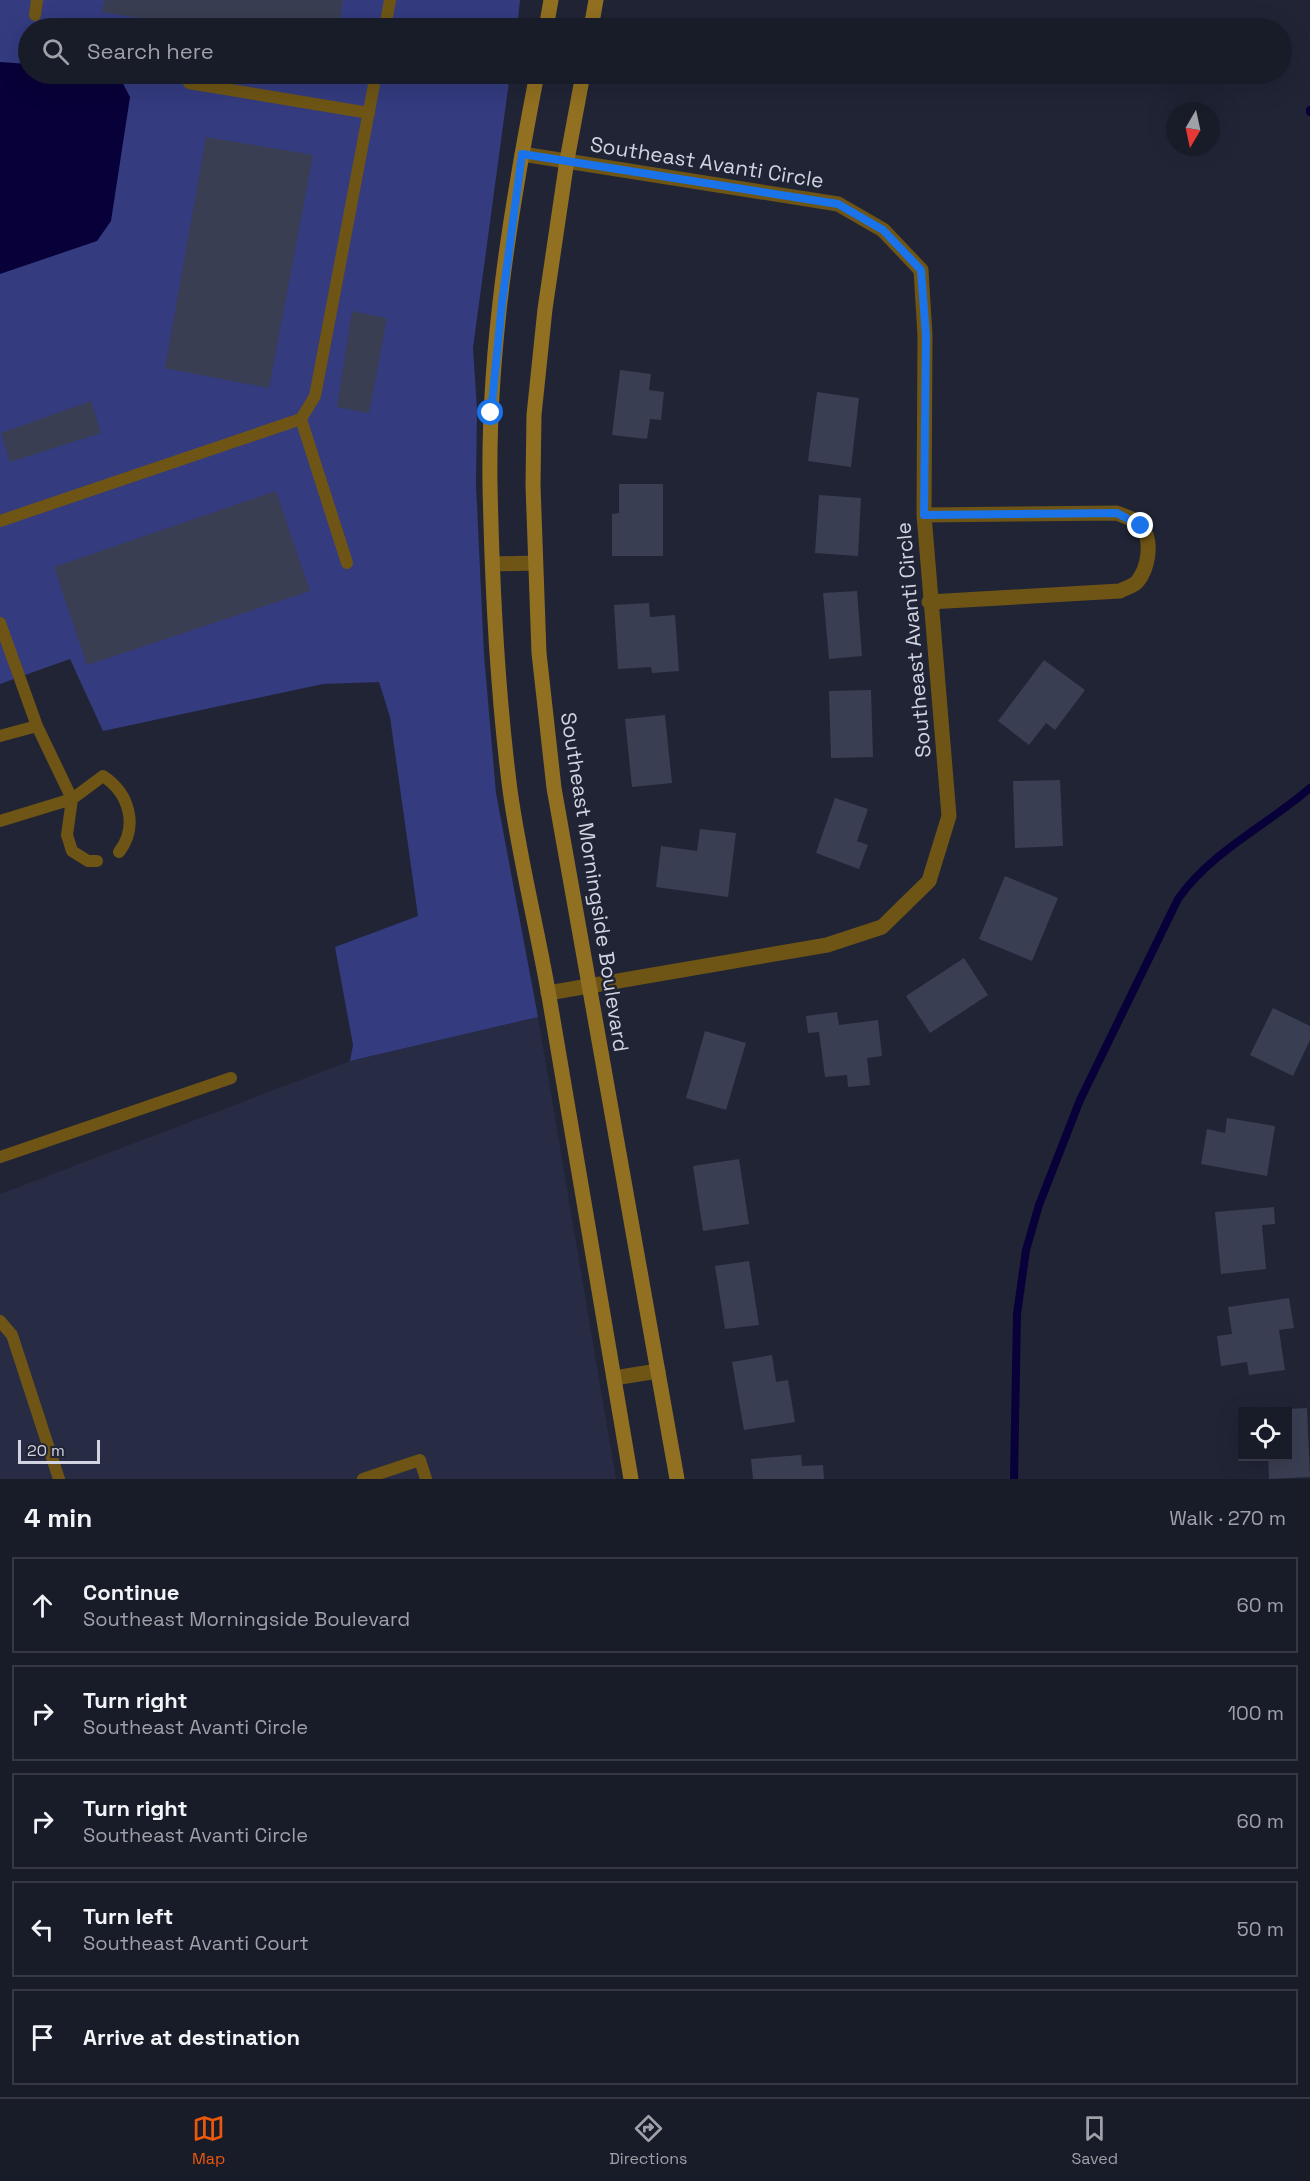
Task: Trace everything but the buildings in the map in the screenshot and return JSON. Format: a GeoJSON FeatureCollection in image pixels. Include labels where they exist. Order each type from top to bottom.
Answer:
{"type":"FeatureCollection","features":[{"type":"Feature","properties":{"kind":"street"},"geometry":{"type":"LineString","coordinates":[[548,18],[551,0]]}},
{"type":"Feature","properties":{"kind":"street"},"geometry":{"type":"LineString","coordinates":[[593,18],[596,0]]}},
{"type":"Feature","properties":{"kind":"street"},"geometry":{"type":"LineString","coordinates":[[535,84],[522,154],[502,303],[491,413],[490,483],[498,653],[510,791],[549,993],[631,1479]]}},
{"type":"Feature","properties":{"kind":"street","name":"Southeast Morningside Boulevard"},"geometry":{"type":"LineString","coordinates":[[581,84],[567,160],[545,309],[534,415],[539,653],[554,788],[677,1479]]}},
{"type":"Feature","properties":{"kind":"street","name":"Southeast Avanti Circle"},"geometry":{"type":"LineString","coordinates":[[522,154],[838,204],[883,230],[921,270],[926,336],[924,515],[929,602],[949,816],[929,881],[882,927],[827,945],[590,988],[549,993]]}},
{"type":"Feature","properties":{"kind":"street"},"geometry":{"type":"LineString","coordinates":[[924,515],[1117,513],[1141,526],[1147,544],[1144,572],[1136,584],[1120,591],[929,602]]}},
{"type":"Feature","properties":{"kind":"street"},"geometry":{"type":"LineString","coordinates":[[493,564],[536,563]]}},
{"type":"Feature","properties":{"kind":"street"},"geometry":{"type":"LineString","coordinates":[[614,1378],[658,1371]]}},
{"type":"Feature","properties":{"kind":"lane"},"geometry":{"type":"LineString","coordinates":[[35,15],[37,0]]}},
{"type":"Feature","properties":{"kind":"lane"},"geometry":{"type":"LineString","coordinates":[[387,18],[390,0]]}},
{"type":"Feature","properties":{"kind":"lane"},"geometry":{"type":"LineString","coordinates":[[195,84],[369,113]]}},
{"type":"Feature","properties":{"kind":"lane"},"geometry":{"type":"LineString","coordinates":[[0,521],[301,418],[315,396],[374,84]]}},
{"type":"Feature","properties":{"kind":"lane"},"geometry":{"type":"LineString","coordinates":[[301,418],[347,563]]}},
{"type":"Feature","properties":{"kind":"lane"},"geometry":{"type":"LineString","coordinates":[[0,623],[38,726],[72,799],[68,834],[72,851],[88,861],[97,861]]}},
{"type":"Feature","properties":{"kind":"lane"},"geometry":{"type":"LineString","coordinates":[[0,736],[38,726]]}},
{"type":"Feature","properties":{"kind":"lane"},"geometry":{"type":"LineString","coordinates":[[0,821],[72,799],[103,776],[117,785],[129,807],[129,839],[119,852]]}},
{"type":"Feature","properties":{"kind":"lane"},"geometry":{"type":"LineString","coordinates":[[0,1157],[231,1078]]}},
{"type":"Feature","properties":{"kind":"lane"},"geometry":{"type":"LineString","coordinates":[[0,1321],[12,1335],[59,1479]]}},
{"type":"Feature","properties":{"kind":"lane"},"geometry":{"type":"LineString","coordinates":[[363,1479],[420,1460],[426,1479]]}},
{"type":"Feature","properties":{"kind":"shaded area"},"geometry":{"type":"Polygon","coordinates":[[[0,0],[520,0],[518,18],[18,18],[18,84],[509,84],[473,348],[477,409],[476,484],[484,655],[496,793],[538,1017],[350,1061],[353,1045],[335,947],[418,916],[390,717],[379,682],[323,684],[103,731],[70,659],[0,684],[0,0]]]}},
{"type":"Feature","properties":{"kind":"shaded area"},"geometry":{"type":"Polygon","coordinates":[[[0,62],[18,63],[18,84],[123,84],[130,97],[111,221],[97,241],[0,274],[0,62]]]}},
{"type":"Feature","properties":{"kind":"shaded area"},"geometry":{"type":"Polygon","coordinates":[[[538,1017],[616,1479],[0,1479],[0,1194],[350,1061],[538,1017]]]}},
{"type":"Feature","properties":{"kind":"waterway"},"geometry":{"type":"LineString","coordinates":[[1014,1479],[1017,1314],[1026,1250],[1039,1205],[1080,1100],[1178,899],[1192,882],[1223,853],[1310,788]]}},
{"type":"Feature","properties":{"kind":"route"},"geometry":{"type":"LineString","coordinates":[[491,413],[502,303],[522,154],[838,204],[883,230],[921,270],[926,336],[924,515],[1117,513],[1141,526]]}}]}
